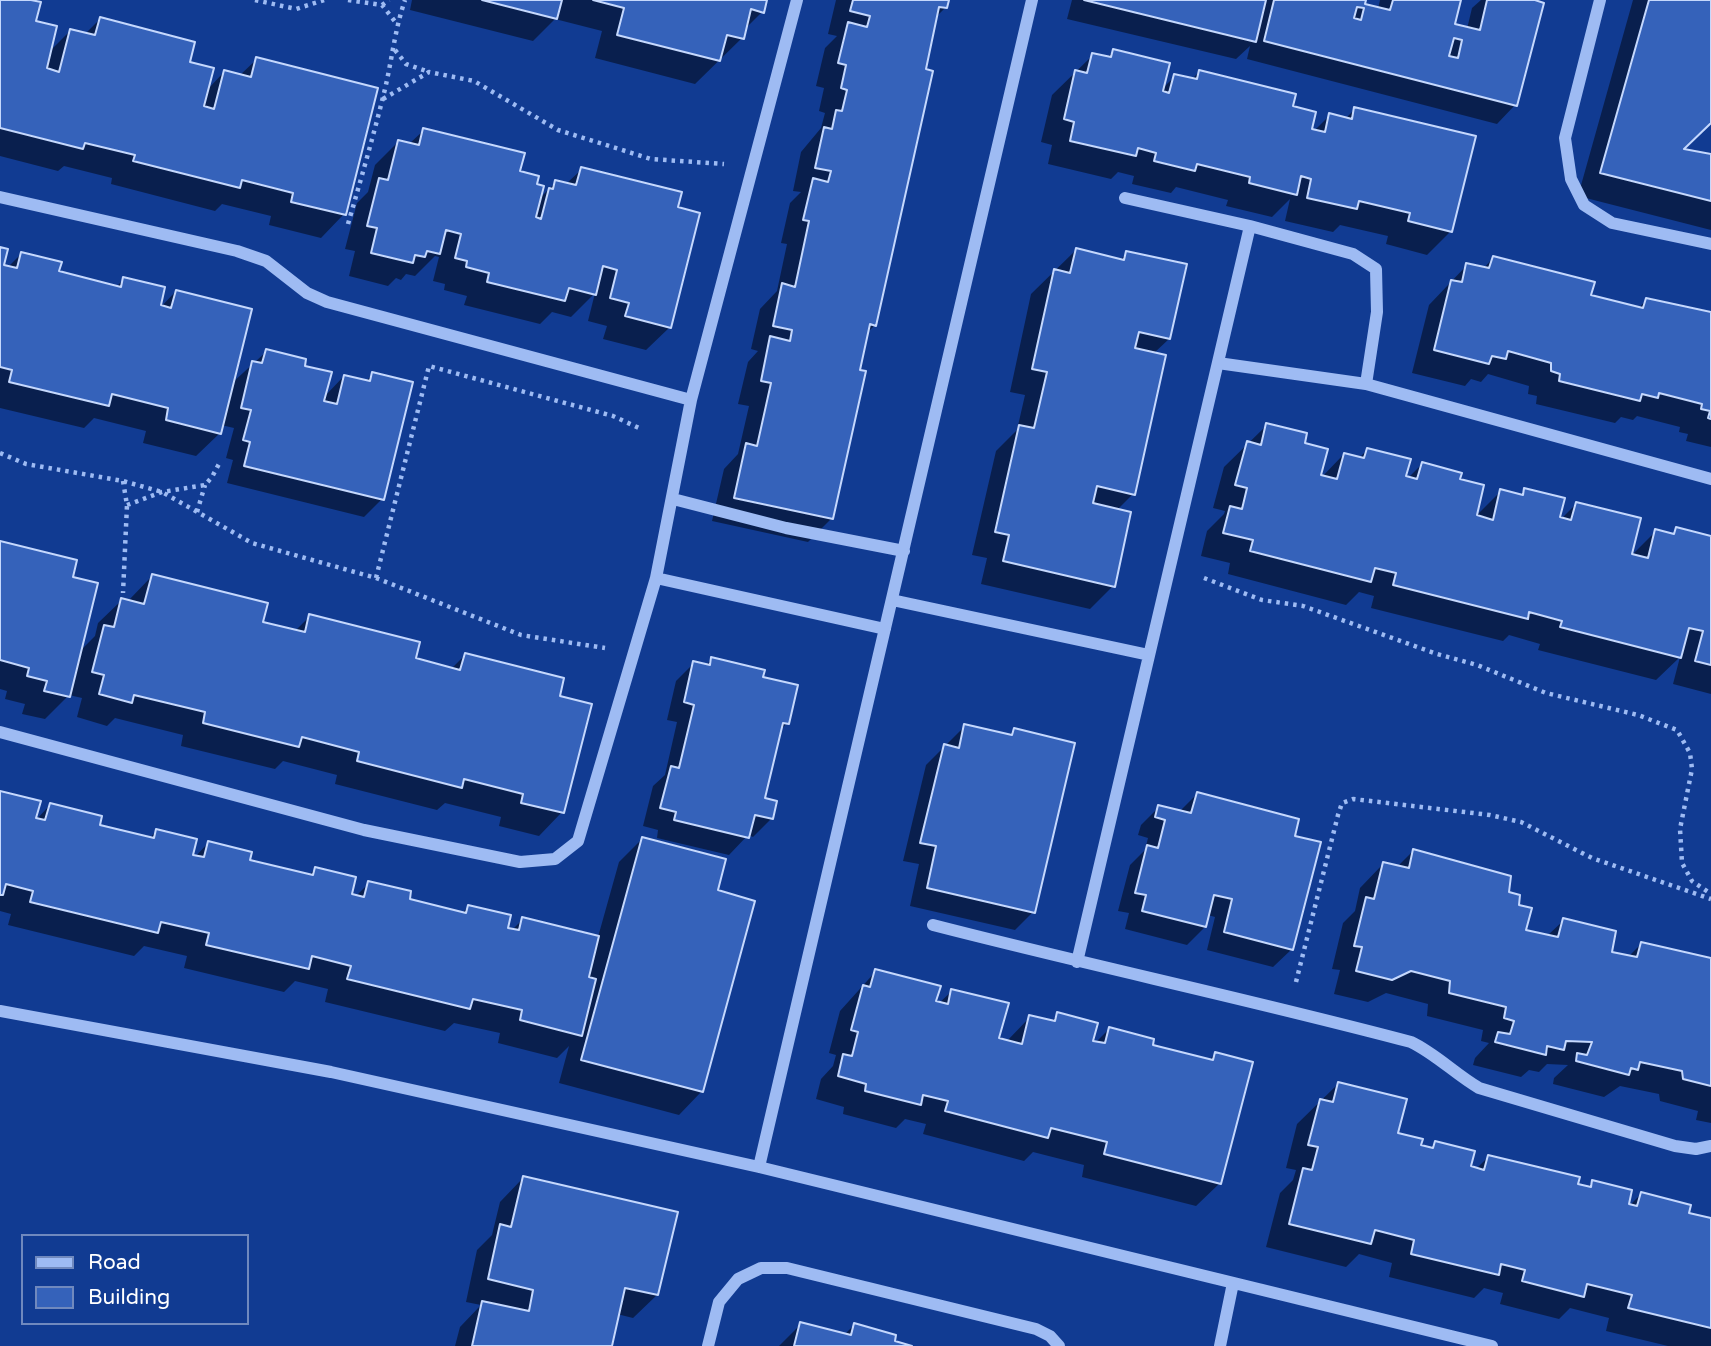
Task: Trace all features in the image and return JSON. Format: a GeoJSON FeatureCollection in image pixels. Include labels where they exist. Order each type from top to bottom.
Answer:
{"type":"FeatureCollection","features":[{"type":"Feature","properties":{"kind":"street"},"geometry":{"type":"LineString","coordinates":[[0,732],[364,830],[520,862],[555,859],[578,841],[656,578],[691,400],[797,0]]}},
{"type":"Feature","properties":{"kind":"street"},"geometry":{"type":"LineString","coordinates":[[759,1167],[1032,0]]}},
{"type":"Feature","properties":{"kind":"street"},"geometry":{"type":"LineString","coordinates":[[1600,0],[1565,138],[1572,179],[1584,205],[1612,223],[1711,244]]}},
{"type":"Feature","properties":{"kind":"street"},"geometry":{"type":"LineString","coordinates":[[0,197],[237,251],[265,261],[306,293],[327,302],[691,400]]}},
{"type":"Feature","properties":{"kind":"street"},"geometry":{"type":"LineString","coordinates":[[1125,198],[1250,226],[1353,254],[1376,269],[1377,312],[1366,384]]}},
{"type":"Feature","properties":{"kind":"street"},"geometry":{"type":"LineString","coordinates":[[1077,962],[1250,226]]}},
{"type":"Feature","properties":{"kind":"street"},"geometry":{"type":"LineString","coordinates":[[1218,363],[1366,384],[1711,479]]}},
{"type":"Feature","properties":{"kind":"street"},"geometry":{"type":"LineString","coordinates":[[673,499],[786,528],[904,551]]}},
{"type":"Feature","properties":{"kind":"street"},"geometry":{"type":"LineString","coordinates":[[656,578],[885,629]]}},
{"type":"Feature","properties":{"kind":"street"},"geometry":{"type":"LineString","coordinates":[[892,600],[1149,655]]}},
{"type":"Feature","properties":{"kind":"street"},"geometry":{"type":"LineString","coordinates":[[933,925],[1411,1042],[1429,1051],[1461,1078],[1479,1088],[1675,1146],[1696,1149],[1711,1146]]}},
{"type":"Feature","properties":{"kind":"street"},"geometry":{"type":"LineString","coordinates":[[0,1011],[331,1072],[759,1167],[1492,1346]]}},
{"type":"Feature","properties":{"kind":"street"},"geometry":{"type":"LineString","coordinates":[[708,1346],[719,1302],[738,1279],[761,1268],[787,1268],[1036,1329],[1050,1336],[1059,1346]]}},
{"type":"Feature","properties":{"kind":"street"},"geometry":{"type":"LineString","coordinates":[[1220,1346],[1233,1283]]}},
{"type":"Feature","properties":{"kind":"path"},"geometry":{"type":"LineString","coordinates":[[255,0],[296,9],[324,0]]}},
{"type":"Feature","properties":{"kind":"path"},"geometry":{"type":"LineString","coordinates":[[348,0],[382,5],[397,24]]}},
{"type":"Feature","properties":{"kind":"path"},"geometry":{"type":"LineString","coordinates":[[382,5],[389,0]]}},
{"type":"Feature","properties":{"kind":"path"},"geometry":{"type":"LineString","coordinates":[[348,223],[383,99],[397,24],[405,0]]}},
{"type":"Feature","properties":{"kind":"path"},"geometry":{"type":"LineString","coordinates":[[394,49],[407,64],[429,72],[474,81],[558,130],[651,159],[753,166]]}},
{"type":"Feature","properties":{"kind":"path"},"geometry":{"type":"LineString","coordinates":[[383,99],[429,72]]}},
{"type":"Feature","properties":{"kind":"path"},"geometry":{"type":"LineString","coordinates":[[376,578],[429,366],[613,416],[639,428]]}},
{"type":"Feature","properties":{"kind":"path"},"geometry":{"type":"LineString","coordinates":[[0,453],[26,464],[122,481],[162,492],[251,544],[376,578],[521,635],[634,652]]}},
{"type":"Feature","properties":{"kind":"path"},"geometry":{"type":"LineString","coordinates":[[198,512],[205,485],[220,462]]}},
{"type":"Feature","properties":{"kind":"path"},"geometry":{"type":"LineString","coordinates":[[122,481],[127,505],[123,593]]}},
{"type":"Feature","properties":{"kind":"path"},"geometry":{"type":"LineString","coordinates":[[127,505],[162,492],[205,485]]}},
{"type":"Feature","properties":{"kind":"path"},"geometry":{"type":"LineString","coordinates":[[1204,578],[1262,600],[1303,606],[1437,654],[1477,665],[1546,693],[1638,715],[1677,730],[1690,753],[1692,769],[1680,829],[1682,863],[1692,881],[1711,897]]}},
{"type":"Feature","properties":{"kind":"path"},"geometry":{"type":"LineString","coordinates":[[1289,1010],[1338,815],[1342,803],[1353,799],[1521,821],[1592,858],[1711,897]]}},
{"type":"Feature","properties":{"kind":"building"},"geometry":{"type":"Polygon","coordinates":[[[0,0],[41,2],[36,21],[57,26],[47,68],[59,72],[70,29],[95,35],[100,17],[195,42],[190,62],[214,68],[204,106],[214,109],[224,70],[251,77],[256,57],[378,88],[346,215],[291,202],[293,193],[242,180],[240,188],[133,161],[135,155],[85,143],[83,149],[0,128],[0,0]]]}},
{"type":"Feature","properties":{"kind":"building"},"geometry":{"type":"Polygon","coordinates":[[[482,0],[562,0],[557,19],[482,0]]]}},
{"type":"Feature","properties":{"kind":"building"},"geometry":{"type":"Polygon","coordinates":[[[593,0],[767,0],[764,13],[751,9],[744,39],[727,35],[720,61],[617,35],[624,8],[593,0]]]}},
{"type":"Feature","properties":{"kind":"building"},"geometry":{"type":"Polygon","coordinates":[[[853,0],[949,0],[947,8],[939,7],[926,69],[933,71],[876,326],[870,324],[860,370],[866,371],[833,519],[734,498],[746,443],[757,446],[771,383],[761,381],[770,336],[790,341],[792,330],[773,326],[782,283],[795,287],[809,221],[803,220],[813,178],[828,182],[831,171],[815,168],[824,127],[832,129],[836,110],[842,111],[847,90],[841,88],[846,65],[838,63],[848,22],[867,27],[870,16],[850,11],[853,0]]]}},
{"type":"Feature","properties":{"kind":"building"},"geometry":{"type":"Polygon","coordinates":[[[1084,0],[1266,0],[1256,42],[1084,0]]]}},
{"type":"Feature","properties":{"kind":"building"},"geometry":{"type":"Polygon","coordinates":[[[1274,0],[1366,0],[1365,4],[1390,10],[1393,0],[1461,0],[1455,24],[1480,30],[1487,0],[1535,0],[1544,3],[1517,106],[1264,41],[1274,0]],[[1357,7],[1354,18],[1361,20],[1364,8],[1357,7]],[[1454,38],[1449,56],[1458,58],[1462,40],[1454,38]]]}},
{"type":"Feature","properties":{"kind":"building"},"geometry":{"type":"Polygon","coordinates":[[[1649,0],[1711,0],[1711,123],[1684,149],[1711,154],[1711,201],[1600,173],[1649,0]]]}},
{"type":"Feature","properties":{"kind":"building"},"geometry":{"type":"Polygon","coordinates":[[[1113,49],[1170,63],[1163,91],[1169,93],[1174,74],[1197,79],[1199,70],[1296,94],[1293,106],[1316,112],[1312,129],[1325,132],[1329,113],[1352,119],[1354,107],[1476,136],[1452,232],[1408,221],[1410,213],[1359,201],[1357,209],[1307,198],[1311,179],[1301,176],[1297,195],[1249,183],[1250,177],[1197,164],[1195,171],[1154,161],[1156,153],[1138,148],[1136,156],[1070,141],[1074,122],[1064,119],[1075,70],[1087,73],[1092,53],[1111,57],[1113,49]]]}},
{"type":"Feature","properties":{"kind":"building"},"geometry":{"type":"Polygon","coordinates":[[[423,128],[525,153],[520,171],[539,176],[537,184],[544,186],[536,217],[541,219],[549,188],[553,189],[555,180],[576,185],[581,167],[682,192],[678,207],[700,213],[671,328],[625,316],[629,303],[610,298],[617,270],[603,266],[596,295],[569,288],[565,301],[487,282],[489,273],[466,267],[467,261],[455,258],[461,234],[446,230],[440,254],[427,251],[425,257],[415,255],[413,263],[371,253],[377,228],[367,226],[379,178],[388,180],[398,140],[419,145],[423,128]]]}},
{"type":"Feature","properties":{"kind":"building"},"geometry":{"type":"Polygon","coordinates":[[[0,247],[8,249],[4,265],[17,268],[21,252],[62,262],[59,271],[121,287],[123,277],[165,287],[161,305],[171,308],[176,290],[252,309],[221,434],[166,420],[168,408],[112,394],[109,406],[9,382],[12,370],[0,367],[0,247]]]}},
{"type":"Feature","properties":{"kind":"building"},"geometry":{"type":"Polygon","coordinates":[[[1076,248],[1124,260],[1126,251],[1187,264],[1170,339],[1139,332],[1135,348],[1166,355],[1135,495],[1097,486],[1093,503],[1131,512],[1115,587],[1003,561],[1009,535],[995,532],[1019,425],[1034,428],[1047,372],[1032,369],[1054,269],[1070,273],[1076,248]]]}},
{"type":"Feature","properties":{"kind":"building"},"geometry":{"type":"Polygon","coordinates":[[[1493,256],[1595,282],[1591,295],[1643,308],[1646,298],[1711,312],[1711,419],[1708,418],[1710,411],[1701,409],[1702,404],[1659,393],[1658,398],[1642,394],[1640,401],[1559,381],[1560,374],[1551,371],[1551,363],[1508,351],[1506,359],[1492,356],[1489,364],[1434,350],[1451,280],[1462,282],[1466,263],[1489,268],[1493,256]]]}},
{"type":"Feature","properties":{"kind":"building"},"geometry":{"type":"Polygon","coordinates":[[[266,349],[306,359],[305,366],[332,372],[324,401],[337,404],[344,375],[370,381],[372,372],[413,382],[384,500],[244,466],[250,442],[243,440],[251,410],[241,408],[252,361],[262,363],[266,349]]]}},
{"type":"Feature","properties":{"kind":"building"},"geometry":{"type":"Polygon","coordinates":[[[1266,423],[1307,433],[1305,443],[1328,449],[1321,475],[1337,479],[1344,453],[1364,458],[1367,448],[1411,459],[1406,476],[1417,479],[1422,462],[1462,473],[1460,479],[1484,485],[1477,515],[1493,520],[1500,489],[1523,495],[1524,488],[1565,498],[1560,517],[1571,520],[1576,502],[1641,518],[1632,554],[1648,558],[1655,529],[1674,534],[1676,527],[1711,536],[1711,665],[1695,661],[1703,631],[1689,628],[1681,658],[1560,627],[1562,621],[1529,612],[1528,619],[1393,585],[1396,573],[1375,568],[1371,582],[1250,551],[1253,540],[1223,533],[1230,506],[1242,509],[1247,488],[1235,485],[1247,441],[1261,445],[1266,423]]]}},
{"type":"Feature","properties":{"kind":"building"},"geometry":{"type":"Polygon","coordinates":[[[0,541],[77,560],[73,577],[98,583],[70,697],[44,691],[47,681],[27,676],[29,668],[0,660],[0,541]]]}},
{"type":"Feature","properties":{"kind":"building"},"geometry":{"type":"Polygon","coordinates":[[[152,574],[268,603],[263,622],[305,632],[309,614],[420,642],[416,658],[460,670],[465,653],[564,678],[560,696],[592,704],[564,813],[521,803],[523,794],[464,779],[462,788],[357,761],[359,752],[302,737],[299,747],[203,723],[205,712],[134,695],[132,703],[99,694],[104,675],[92,672],[104,625],[114,627],[121,598],[144,604],[152,574]]]}},
{"type":"Feature","properties":{"kind":"building"},"geometry":{"type":"Polygon","coordinates":[[[711,657],[765,670],[763,677],[798,685],[789,724],[783,723],[765,798],[777,801],[773,819],[755,815],[749,838],[674,820],[676,812],[660,808],[671,766],[679,768],[694,705],[684,702],[693,661],[710,665],[711,657]]]}},
{"type":"Feature","properties":{"kind":"building"},"geometry":{"type":"Polygon","coordinates":[[[964,724],[1012,735],[1014,728],[1075,743],[1035,913],[927,888],[936,846],[920,843],[944,744],[959,748],[964,724]]]}},
{"type":"Feature","properties":{"kind":"building"},"geometry":{"type":"Polygon","coordinates":[[[0,791],[41,801],[36,818],[45,820],[50,803],[102,816],[100,825],[154,838],[156,829],[197,839],[193,855],[204,857],[208,841],[252,852],[250,860],[313,875],[315,867],[356,877],[352,894],[364,897],[368,881],[411,891],[410,899],[466,913],[468,905],[511,915],[508,928],[519,930],[522,917],[599,936],[589,977],[596,979],[582,1036],[520,1020],[522,1010],[473,999],[470,1009],[347,979],[351,966],[312,956],[309,969],[206,945],[209,933],[161,922],[158,933],[30,902],[33,891],[6,884],[3,895],[0,895],[0,791]]]}},
{"type":"Feature","properties":{"kind":"building"},"geometry":{"type":"Polygon","coordinates":[[[1197,792],[1299,819],[1295,836],[1321,842],[1293,950],[1224,932],[1232,899],[1214,895],[1206,927],[1142,911],[1146,895],[1135,893],[1147,845],[1158,848],[1165,820],[1155,817],[1158,805],[1191,813],[1197,792]]]}},
{"type":"Feature","properties":{"kind":"building"},"geometry":{"type":"Polygon","coordinates":[[[642,837],[726,859],[718,890],[755,901],[703,1092],[581,1060],[642,837]]]}},
{"type":"Feature","properties":{"kind":"building"},"geometry":{"type":"Polygon","coordinates":[[[1413,849],[1511,876],[1509,892],[1520,895],[1519,905],[1532,908],[1526,930],[1558,937],[1563,918],[1616,931],[1612,952],[1637,957],[1641,942],[1711,958],[1711,1086],[1683,1079],[1682,1071],[1640,1062],[1638,1070],[1631,1068],[1629,1075],[1576,1061],[1577,1053],[1587,1055],[1592,1042],[1566,1041],[1564,1050],[1547,1046],[1546,1055],[1495,1042],[1498,1032],[1510,1034],[1514,1021],[1504,1018],[1506,1007],[1449,993],[1450,981],[1411,971],[1392,980],[1356,971],[1362,947],[1354,946],[1366,897],[1374,899],[1383,862],[1409,868],[1413,849]]]}},
{"type":"Feature","properties":{"kind":"building"},"geometry":{"type":"Polygon","coordinates":[[[875,969],[941,986],[936,1001],[948,1004],[951,989],[1009,1003],[999,1038],[1022,1044],[1029,1015],[1055,1021],[1057,1012],[1098,1023],[1093,1041],[1105,1043],[1109,1027],[1154,1039],[1153,1045],[1213,1060],[1215,1052],[1253,1062],[1221,1184],[1104,1154],[1107,1142],[1051,1128],[1048,1138],[945,1111],[948,1101],[923,1095],[921,1105],[865,1091],[866,1084],[838,1076],[843,1054],[852,1056],[858,1032],[851,1030],[863,985],[870,987],[875,969]]]}},
{"type":"Feature","properties":{"kind":"building"},"geometry":{"type":"Polygon","coordinates":[[[1338,1082],[1407,1099],[1398,1133],[1423,1139],[1421,1145],[1433,1148],[1435,1141],[1475,1151],[1471,1166],[1484,1170],[1488,1155],[1580,1177],[1578,1184],[1591,1187],[1592,1180],[1632,1190],[1629,1204],[1637,1206],[1641,1192],[1691,1205],[1689,1213],[1711,1218],[1711,1328],[1628,1308],[1632,1295],[1587,1284],[1584,1297],[1522,1281],[1525,1270],[1501,1264],[1499,1275],[1411,1254],[1414,1240],[1375,1230],[1371,1244],[1289,1224],[1303,1168],[1312,1170],[1318,1147],[1308,1145],[1320,1099],[1333,1102],[1338,1082]]]}},
{"type":"Feature","properties":{"kind":"building"},"geometry":{"type":"Polygon","coordinates":[[[523,1176],[678,1212],[658,1295],[625,1288],[612,1346],[472,1346],[482,1301],[529,1311],[533,1290],[488,1279],[500,1224],[511,1227],[523,1176]]]}},
{"type":"Feature","properties":{"kind":"building"},"geometry":{"type":"Polygon","coordinates":[[[800,1322],[851,1335],[854,1323],[896,1335],[895,1341],[912,1346],[794,1346],[800,1322]]]}}]}
